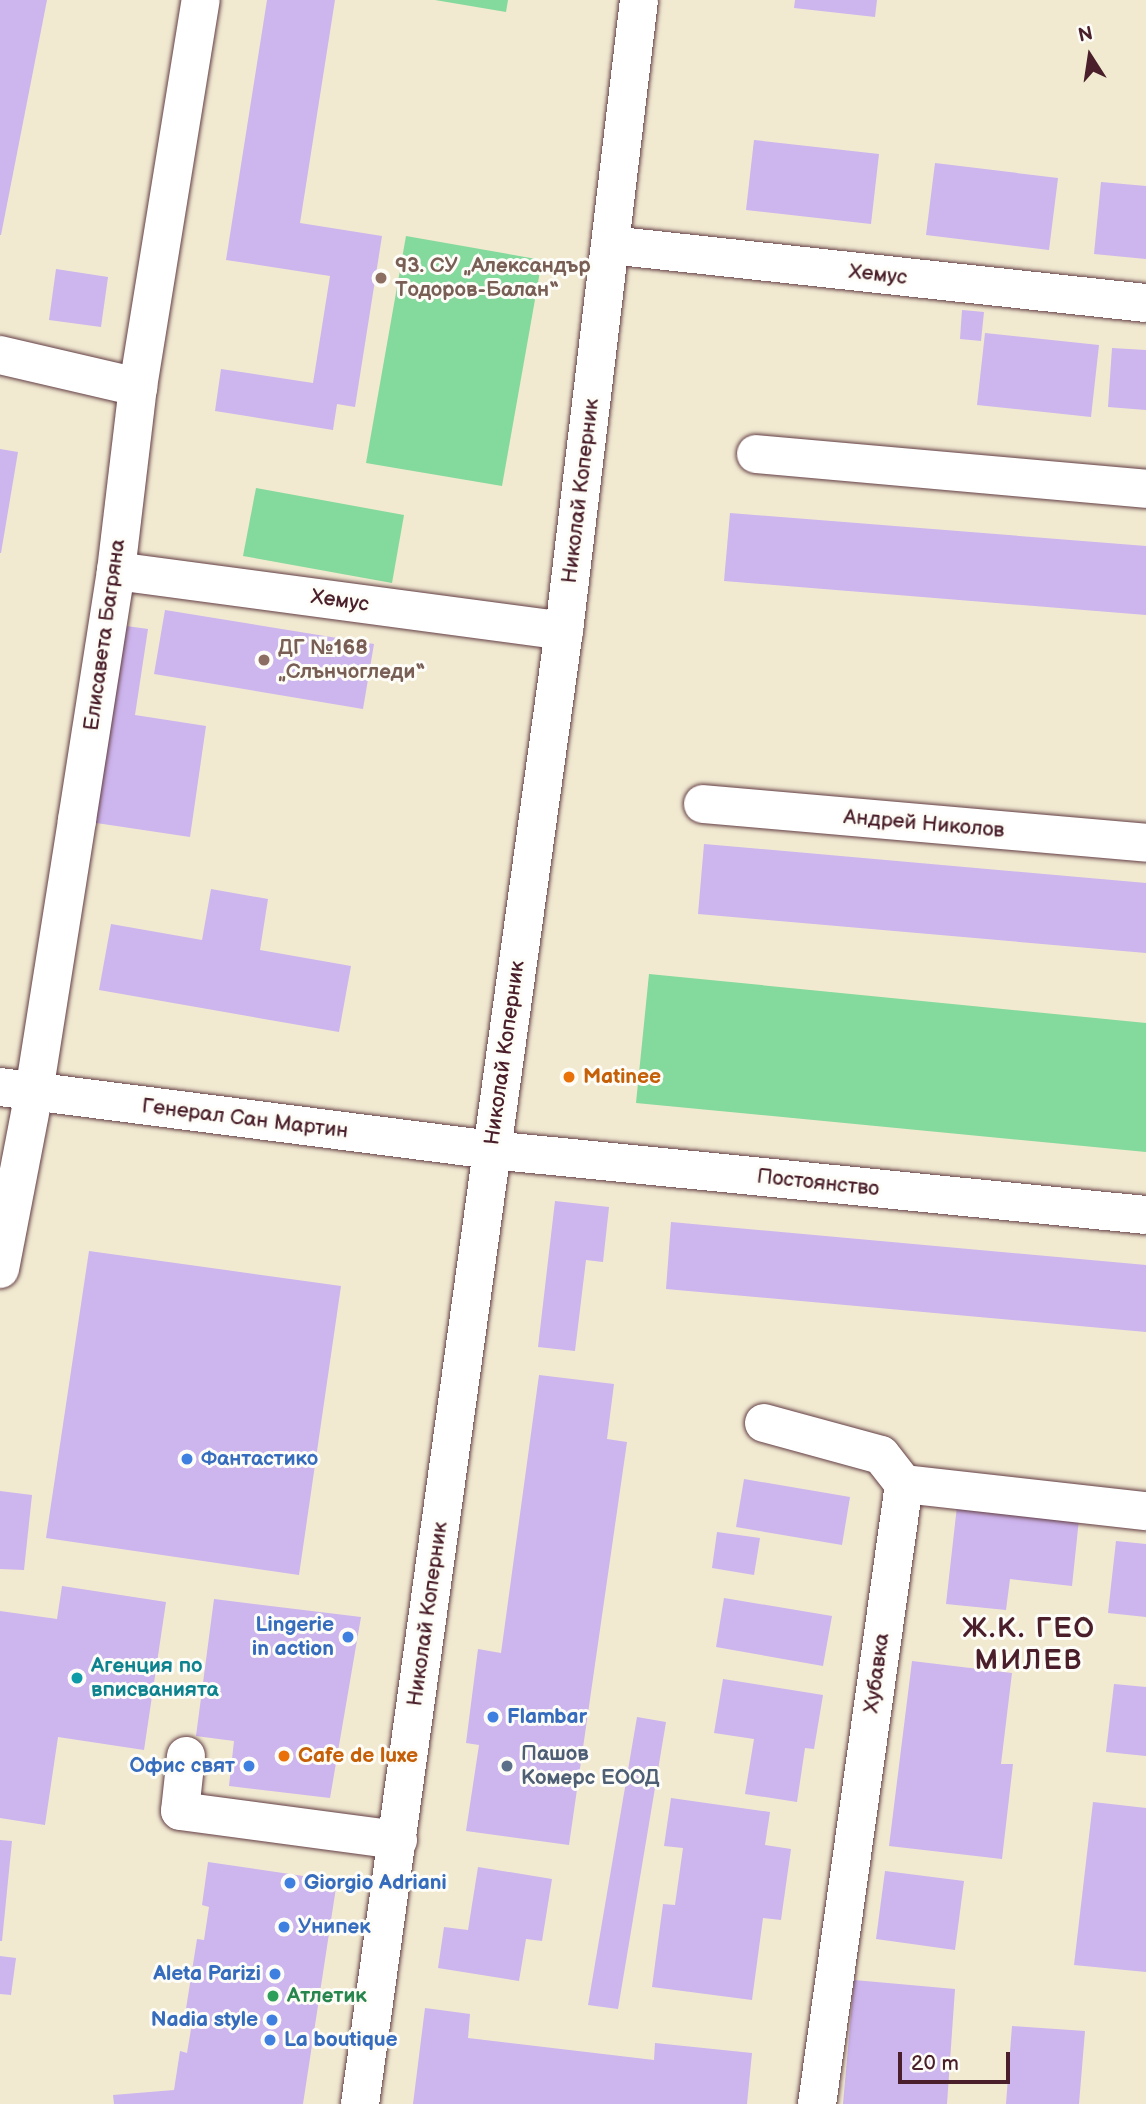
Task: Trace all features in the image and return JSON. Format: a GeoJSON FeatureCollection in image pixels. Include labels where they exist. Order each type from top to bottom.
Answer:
{"type":"FeatureCollection","features":[{"type":"Feature","properties":{"kind":"street","name":"Елисавета Багряна"},"geometry":{"type":"LineString","coordinates":[[0,1269],[17,1090],[116,570],[138,387],[201,0]]}},
{"type":"Feature","properties":{"kind":"street","name":"Николай Коперник"},"geometry":{"type":"LineString","coordinates":[[360,2104],[564,631],[639,0]]}},
{"type":"Feature","properties":{"kind":"street","name":"Хемус"},"geometry":{"type":"LineString","coordinates":[[610,245],[1146,303]]}},
{"type":"Feature","properties":{"kind":"street"},"geometry":{"type":"LineString","coordinates":[[0,355],[138,387]]}},
{"type":"Feature","properties":{"kind":"street"},"geometry":{"type":"LineString","coordinates":[[756,454],[1146,489]]}},
{"type":"Feature","properties":{"kind":"street","name":"Хемус"},"geometry":{"type":"LineString","coordinates":[[116,570],[564,631]]}},
{"type":"Feature","properties":{"kind":"street","name":"Андрей Николов"},"geometry":{"type":"LineString","coordinates":[[703,804],[1146,843]]}},
{"type":"Feature","properties":{"kind":"street","name":"Генерал Сан Мартин"},"geometry":{"type":"LineString","coordinates":[[17,1090],[491,1150]]}},
{"type":"Feature","properties":{"kind":"street","name":"Постоянство"},"geometry":{"type":"LineString","coordinates":[[491,1150],[1146,1215]]}},
{"type":"Feature","properties":{"kind":"street"},"geometry":{"type":"LineString","coordinates":[[764,1423],[881,1455],[904,1484],[1146,1511]]}},
{"type":"Feature","properties":{"kind":"street","name":"Хубавка"},"geometry":{"type":"LineString","coordinates":[[817,2104],[904,1484]]}},
{"type":"Feature","properties":{"kind":"street"},"geometry":{"type":"LineString","coordinates":[[186,1756],[180,1811],[398,1840]]}},
{"type":"Feature","properties":{"kind":"green space"},"geometry":{"type":"Polygon","coordinates":[[[435,0],[508,0],[506,12],[435,0]]]}},
{"type":"Feature","properties":{"kind":"green space"},"geometry":{"type":"Polygon","coordinates":[[[406,236],[542,260],[502,486],[366,463],[406,236]]]}},
{"type":"Feature","properties":{"kind":"green space"},"geometry":{"type":"Polygon","coordinates":[[[256,488],[404,515],[392,583],[243,556],[256,488]]]}},
{"type":"Feature","properties":{"kind":"green space"},"geometry":{"type":"Polygon","coordinates":[[[649,974],[1146,1023],[1146,1152],[636,1103],[649,974]]]}},
{"type":"Feature","properties":{"kind":"building"},"geometry":{"type":"Polygon","coordinates":[[[0,0],[47,0],[1,235],[0,235],[0,0]]]}},
{"type":"Feature","properties":{"kind":"building"},"geometry":{"type":"Polygon","coordinates":[[[267,0],[335,0],[300,223],[382,236],[355,407],[337,404],[333,430],[215,411],[221,369],[313,383],[330,276],[226,260],[267,0]]]}},
{"type":"Feature","properties":{"kind":"building"},"geometry":{"type":"Polygon","coordinates":[[[795,0],[877,0],[875,17],[794,8],[795,0]]]}},
{"type":"Feature","properties":{"kind":"building"},"geometry":{"type":"Polygon","coordinates":[[[754,140],[879,154],[871,224],[746,210],[754,140]]]}},
{"type":"Feature","properties":{"kind":"building"},"geometry":{"type":"Polygon","coordinates":[[[935,163],[1058,178],[1049,250],[926,235],[935,163]]]}},
{"type":"Feature","properties":{"kind":"building"},"geometry":{"type":"Polygon","coordinates":[[[1101,182],[1146,186],[1146,259],[1094,254],[1101,182]]]}},
{"type":"Feature","properties":{"kind":"building"},"geometry":{"type":"Polygon","coordinates":[[[56,269],[108,277],[101,327],[49,320],[56,269]]]}},
{"type":"Feature","properties":{"kind":"building"},"geometry":{"type":"Polygon","coordinates":[[[962,310],[984,312],[981,341],[960,339],[962,310]]]}},
{"type":"Feature","properties":{"kind":"building"},"geometry":{"type":"Polygon","coordinates":[[[985,333],[1099,345],[1091,417],[977,405],[985,333]]]}},
{"type":"Feature","properties":{"kind":"building"},"geometry":{"type":"Polygon","coordinates":[[[1112,348],[1146,350],[1146,410],[1108,407],[1112,348]]]}},
{"type":"Feature","properties":{"kind":"building"},"geometry":{"type":"Polygon","coordinates":[[[0,449],[18,452],[1,553],[0,553],[0,449]]]}},
{"type":"Feature","properties":{"kind":"building"},"geometry":{"type":"Polygon","coordinates":[[[730,513],[1146,546],[1146,615],[724,581],[730,513]]]}},
{"type":"Feature","properties":{"kind":"building"},"geometry":{"type":"Polygon","coordinates":[[[165,610],[374,644],[363,709],[154,674],[165,610]]]}},
{"type":"Feature","properties":{"kind":"building"},"geometry":{"type":"Polygon","coordinates":[[[112,624],[148,629],[135,715],[206,726],[190,837],[83,821],[112,624]]]}},
{"type":"Feature","properties":{"kind":"building"},"geometry":{"type":"Polygon","coordinates":[[[704,844],[1146,883],[1146,953],[698,914],[704,844]]]}},
{"type":"Feature","properties":{"kind":"building"},"geometry":{"type":"Polygon","coordinates":[[[211,889],[268,899],[260,950],[351,966],[339,1032],[99,990],[111,924],[202,940],[211,889]]]}},
{"type":"Feature","properties":{"kind":"building"},"geometry":{"type":"Polygon","coordinates":[[[555,1201],[609,1207],[603,1262],[586,1260],[575,1351],[538,1347],[555,1201]]]}},
{"type":"Feature","properties":{"kind":"building"},"geometry":{"type":"Polygon","coordinates":[[[671,1222],[1146,1265],[1146,1332],[666,1289],[671,1222]]]}},
{"type":"Feature","properties":{"kind":"building","name":"Фантастико"},"geometry":{"type":"Polygon","coordinates":[[[89,1251],[341,1286],[299,1575],[46,1538],[89,1251]]]}},
{"type":"Feature","properties":{"kind":"building"},"geometry":{"type":"Polygon","coordinates":[[[539,1375],[614,1384],[607,1439],[627,1442],[569,1845],[466,1831],[479,1745],[466,1743],[478,1649],[501,1653],[539,1375]]]}},
{"type":"Feature","properties":{"kind":"building"},"geometry":{"type":"Polygon","coordinates":[[[744,1479],[850,1497],[842,1545],[736,1527],[744,1479]]]}},
{"type":"Feature","properties":{"kind":"building"},"geometry":{"type":"Polygon","coordinates":[[[0,1491],[32,1495],[24,1570],[0,1569],[0,1491]]]}},
{"type":"Feature","properties":{"kind":"building"},"geometry":{"type":"Polygon","coordinates":[[[957,1506],[1079,1519],[1072,1586],[1010,1579],[1006,1610],[946,1604],[957,1506]]]}},
{"type":"Feature","properties":{"kind":"building"},"geometry":{"type":"Polygon","coordinates":[[[717,1532],[760,1538],[754,1575],[712,1568],[717,1532]]]}},
{"type":"Feature","properties":{"kind":"building"},"geometry":{"type":"Polygon","coordinates":[[[1116,1541],[1146,1544],[1146,1617],[1108,1613],[1116,1541]]]}},
{"type":"Feature","properties":{"kind":"building","name":"Агенция по вписванията"},"geometry":{"type":"Polygon","coordinates":[[[62,1586],[166,1602],[144,1750],[58,1737],[45,1825],[0,1818],[0,1611],[57,1619],[62,1586]]]}},
{"type":"Feature","properties":{"kind":"building"},"geometry":{"type":"Polygon","coordinates":[[[724,1598],[832,1616],[823,1666],[716,1647],[724,1598]]]}},
{"type":"Feature","properties":{"kind":"building"},"geometry":{"type":"Polygon","coordinates":[[[214,1599],[361,1617],[330,1798],[229,1786],[234,1741],[196,1736],[214,1599]]]}},
{"type":"Feature","properties":{"kind":"building"},"geometry":{"type":"Polygon","coordinates":[[[912,1661],[1012,1673],[1001,1764],[1013,1764],[1002,1859],[889,1846],[912,1661]]]}},
{"type":"Feature","properties":{"kind":"building"},"geometry":{"type":"Polygon","coordinates":[[[723,1679],[823,1695],[814,1749],[805,1748],[797,1802],[745,1794],[754,1739],[714,1733],[723,1679]]]}},
{"type":"Feature","properties":{"kind":"building"},"geometry":{"type":"Polygon","coordinates":[[[1114,1684],[1146,1687],[1146,1756],[1106,1752],[1114,1684]]]}},
{"type":"Feature","properties":{"kind":"building"},"geometry":{"type":"Polygon","coordinates":[[[637,1717],[666,1722],[618,2009],[588,2005],[637,1717]]]}},
{"type":"Feature","properties":{"kind":"building"},"geometry":{"type":"Polygon","coordinates":[[[671,1798],[770,1812],[765,1845],[791,1849],[781,1920],[763,1918],[752,2000],[652,1987],[663,1904],[675,1905],[683,1848],[664,1846],[671,1798]]]}},
{"type":"Feature","properties":{"kind":"building"},"geometry":{"type":"Polygon","coordinates":[[[1093,1802],[1146,1808],[1146,1972],[1074,1965],[1093,1802]]]}},
{"type":"Feature","properties":{"kind":"building"},"geometry":{"type":"Polygon","coordinates":[[[0,1840],[12,1841],[2,1941],[0,1941],[0,1840]]]}},
{"type":"Feature","properties":{"kind":"building"},"geometry":{"type":"Polygon","coordinates":[[[208,1862],[337,1881],[303,2104],[114,2104],[113,2095],[174,2090],[180,2051],[187,2053],[193,2017],[185,2015],[197,1939],[204,1940],[209,1907],[202,1905],[208,1862]]]}},
{"type":"Feature","properties":{"kind":"building"},"geometry":{"type":"Polygon","coordinates":[[[478,1867],[552,1879],[542,1941],[526,1939],[519,1981],[438,1968],[444,1927],[468,1930],[478,1867]]]}},
{"type":"Feature","properties":{"kind":"building"},"geometry":{"type":"Polygon","coordinates":[[[885,1871],[964,1881],[955,1950],[876,1939],[885,1871]]]}},
{"type":"Feature","properties":{"kind":"building"},"geometry":{"type":"Polygon","coordinates":[[[0,1956],[16,1958],[11,1995],[0,1994],[0,1956]]]}},
{"type":"Feature","properties":{"kind":"building"},"geometry":{"type":"Polygon","coordinates":[[[854,1980],[955,1989],[947,2104],[843,2104],[854,1980]]]}},
{"type":"Feature","properties":{"kind":"building"},"geometry":{"type":"Polygon","coordinates":[[[425,2008],[470,2014],[468,2038],[654,2060],[655,2043],[752,2053],[747,2104],[413,2104],[425,2008]]]}},
{"type":"Feature","properties":{"kind":"building"},"geometry":{"type":"Polygon","coordinates":[[[1012,2026],[1085,2031],[1079,2104],[1006,2104],[1012,2026]]]}},
{"type":"Feature","properties":{"kind":"place","name":"93. СУ „Александър Тодоров-Балан“"},"geometry":{"type":"Point","coordinates":[381,278]}},
{"type":"Feature","properties":{"kind":"place","name":"ДГ №168 „Слънчогледи“"},"geometry":{"type":"Point","coordinates":[264,660]}},
{"type":"Feature","properties":{"kind":"place","name":"Matinee"},"geometry":{"type":"Point","coordinates":[569,1077]}},
{"type":"Feature","properties":{"kind":"place","name":"Фантастико"},"geometry":{"type":"Point","coordinates":[187,1459]}},
{"type":"Feature","properties":{"kind":"place","name":"Lingerie in action"},"geometry":{"type":"Point","coordinates":[348,1637]}},
{"type":"Feature","properties":{"kind":"place","name":"Агенция по вписванията"},"geometry":{"type":"Point","coordinates":[77,1678]}},
{"type":"Feature","properties":{"kind":"place","name":"Flambar"},"geometry":{"type":"Point","coordinates":[493,1717]}},
{"type":"Feature","properties":{"kind":"place","name":"Cafe de luxe"},"geometry":{"type":"Point","coordinates":[284,1756]}},
{"type":"Feature","properties":{"kind":"place","name":"Офис свят"},"geometry":{"type":"Point","coordinates":[249,1766]}},
{"type":"Feature","properties":{"kind":"place","name":"Пашов Комерс ЕООД"},"geometry":{"type":"Point","coordinates":[507,1766]}},
{"type":"Feature","properties":{"kind":"place","name":"Giorgio Adriani"},"geometry":{"type":"Point","coordinates":[290,1883]}},
{"type":"Feature","properties":{"kind":"place","name":"Унипек"},"geometry":{"type":"Point","coordinates":[284,1927]}},
{"type":"Feature","properties":{"kind":"place","name":"Aleta Parizi"},"geometry":{"type":"Point","coordinates":[275,1974]}},
{"type":"Feature","properties":{"kind":"place","name":"Атлетик"},"geometry":{"type":"Point","coordinates":[273,1996]}},
{"type":"Feature","properties":{"kind":"place","name":"Nadia style"},"geometry":{"type":"Point","coordinates":[272,2020]}},
{"type":"Feature","properties":{"kind":"place","name":"La boutique"},"geometry":{"type":"Point","coordinates":[270,2040]}},
{"type":"Feature","properties":{"kind":"district","name":"Ж.К. ГЕО МИЛЕВ"},"geometry":{"type":"Point","coordinates":[1029,1645]}}]}
